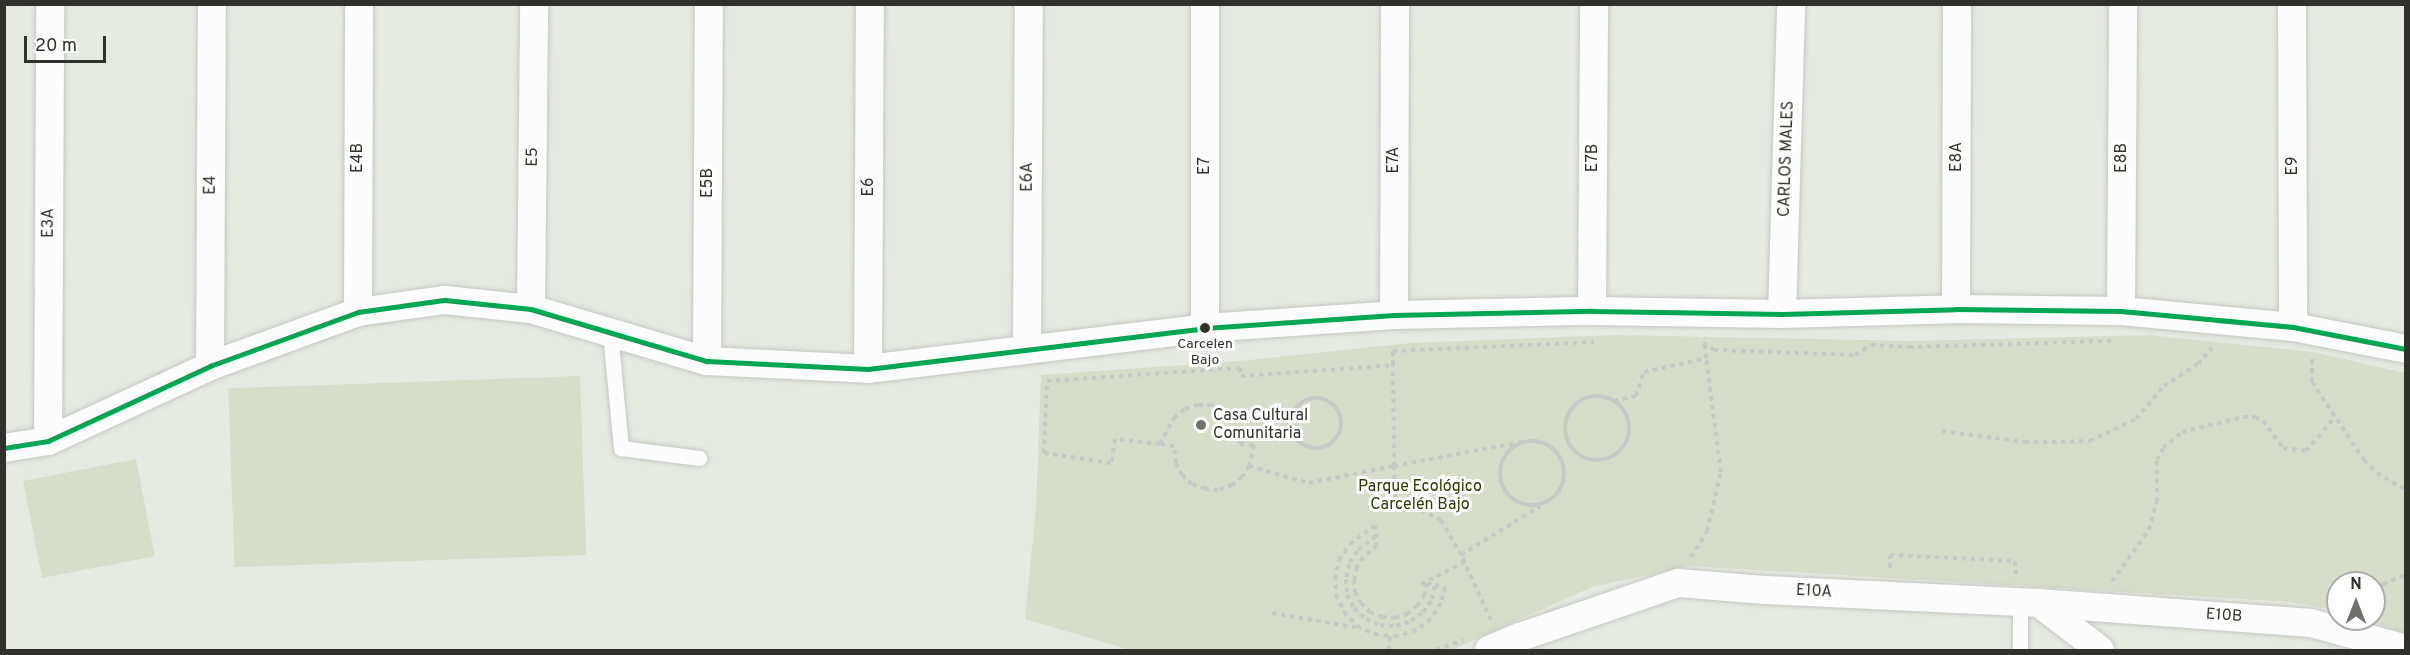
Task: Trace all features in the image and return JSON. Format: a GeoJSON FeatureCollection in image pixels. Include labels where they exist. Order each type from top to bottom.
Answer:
{"type":"FeatureCollection","features":[{"type":"Feature","properties":{"kind":"street","name":"E3A"},"geometry":{"type":"LineString","coordinates":[[48,441],[50,4]]}},
{"type":"Feature","properties":{"kind":"street","name":"E4"},"geometry":{"type":"LineString","coordinates":[[210,366],[212,4]]}},
{"type":"Feature","properties":{"kind":"street","name":"E4B"},"geometry":{"type":"LineString","coordinates":[[358,312],[359,4]]}},
{"type":"Feature","properties":{"kind":"street","name":"E5"},"geometry":{"type":"LineString","coordinates":[[531,309],[534,4]]}},
{"type":"Feature","properties":{"kind":"street","name":"E5B"},"geometry":{"type":"LineString","coordinates":[[707,361],[709,4]]}},
{"type":"Feature","properties":{"kind":"street","name":"E6"},"geometry":{"type":"LineString","coordinates":[[868,369],[870,4]]}},
{"type":"Feature","properties":{"kind":"street","name":"E6A"},"geometry":{"type":"LineString","coordinates":[[1027,349],[1029,4]]}},
{"type":"Feature","properties":{"kind":"street","name":"E7"},"geometry":{"type":"LineString","coordinates":[[1205,4],[1205,328]]}},
{"type":"Feature","properties":{"kind":"street","name":"E7A"},"geometry":{"type":"LineString","coordinates":[[1394,315],[1395,4]]}},
{"type":"Feature","properties":{"kind":"street","name":"E7B"},"geometry":{"type":"LineString","coordinates":[[1592,311],[1594,4]]}},
{"type":"Feature","properties":{"kind":"street","name":"CARLOS MALES"},"geometry":{"type":"LineString","coordinates":[[1782,314],[1791,4]]}},
{"type":"Feature","properties":{"kind":"street","name":"E8A"},"geometry":{"type":"LineString","coordinates":[[1956,309],[1957,4]]}},
{"type":"Feature","properties":{"kind":"street","name":"E8B"},"geometry":{"type":"LineString","coordinates":[[2121,311],[2123,4]]}},
{"type":"Feature","properties":{"kind":"street","name":"E9"},"geometry":{"type":"LineString","coordinates":[[2292,4],[2293,327]]}},
{"type":"Feature","properties":{"kind":"street"},"geometry":{"type":"LineString","coordinates":[[4,448],[48,441],[210,366],[358,312],[445,300],[531,309],[707,361],[868,369],[1205,328],[1394,315],[1592,311],[1782,314],[1956,309],[2121,311],[2293,327],[2406,349]]}},
{"type":"Feature","properties":{"kind":"street","name":"E10A"},"geometry":{"type":"LineString","coordinates":[[1491,638],[1520,637],[1678,583],[1764,590],[2030,602]]}},
{"type":"Feature","properties":{"kind":"street"},"geometry":{"type":"LineString","coordinates":[[2030,602],[2100,651]]}},
{"type":"Feature","properties":{"kind":"street","name":"E10B"},"geometry":{"type":"LineString","coordinates":[[2030,602],[2311,622],[2406,649]]}},
{"type":"Feature","properties":{"kind":"street"},"geometry":{"type":"LineString","coordinates":[[1520,637],[1545,651]]}},
{"type":"Feature","properties":{"kind":"lane"},"geometry":{"type":"LineString","coordinates":[[610,332],[621,448],[699,458]]}},
{"type":"Feature","properties":{"kind":"lane"},"geometry":{"type":"LineString","coordinates":[[2020,651],[2030,602]]}},
{"type":"Feature","properties":{"kind":"path"},"geometry":{"type":"LineString","coordinates":[[1491,638],[1465,562],[1441,520],[1395,497],[1393,351],[1605,341]]}},
{"type":"Feature","properties":{"kind":"path"},"geometry":{"type":"LineString","coordinates":[[1694,342],[1705,343],[1714,350],[1855,355],[1871,345],[1909,347],[2126,341]]}},
{"type":"Feature","properties":{"kind":"path"},"geometry":{"type":"LineString","coordinates":[[1689,560],[1707,531],[1721,472],[1705,343]]}},
{"type":"Feature","properties":{"kind":"path"},"geometry":{"type":"LineString","coordinates":[[2202,346],[2224,349]]}},
{"type":"Feature","properties":{"kind":"path"},"geometry":{"type":"LineString","coordinates":[[1942,431],[2025,442],[2090,441],[2136,419],[2164,386],[2198,364],[2212,347]]}},
{"type":"Feature","properties":{"kind":"path"},"geometry":{"type":"LineString","coordinates":[[2301,357],[2324,361]]}},
{"type":"Feature","properties":{"kind":"path"},"geometry":{"type":"LineString","coordinates":[[1614,400],[1623,408],[1628,418],[1628,440],[1613,457],[1591,461],[1580,456],[1566,439],[1566,417],[1581,400],[1592,396],[1614,400],[1636,396],[1644,372],[1706,358]]}},
{"type":"Feature","properties":{"kind":"path"},"geometry":{"type":"LineString","coordinates":[[2312,358],[2312,382],[2335,417],[2371,466],[2406,490]]}},
{"type":"Feature","properties":{"kind":"path"},"geometry":{"type":"LineString","coordinates":[[1160,444],[1174,418],[1185,409],[1211,405],[1224,410],[1234,419],[1241,432],[1240,444],[1254,445],[1249,466],[1242,477],[1232,485],[1218,490],[1205,489],[1192,484],[1182,475],[1176,463],[1174,446],[1115,439],[1111,463],[1044,453],[1047,381],[1240,368],[1241,376],[1393,365]]}},
{"type":"Feature","properties":{"kind":"path"},"geometry":{"type":"LineString","coordinates":[[1315,397],[1334,404],[1342,422],[1341,431],[1335,440],[1317,448],[1299,441],[1293,433],[1291,423],[1292,414],[1298,405],[1315,397]]}},
{"type":"Feature","properties":{"kind":"path"},"geometry":{"type":"LineString","coordinates":[[2107,586],[2149,530],[2157,501],[2157,460],[2163,448],[2182,432],[2243,417],[2254,417],[2263,421],[2283,448],[2306,452],[2335,417]]}},
{"type":"Feature","properties":{"kind":"path"},"geometry":{"type":"LineString","coordinates":[[1249,466],[1309,483],[1527,441],[1549,445],[1563,462],[1563,485],[1557,495],[1461,555]]}},
{"type":"Feature","properties":{"kind":"path"},"geometry":{"type":"LineString","coordinates":[[1527,441],[1507,452],[1501,462],[1501,484],[1507,494],[1526,505],[1548,501]]}},
{"type":"Feature","properties":{"kind":"path"},"geometry":{"type":"LineString","coordinates":[[1272,613],[1360,627],[1378,635],[1390,636],[1416,630],[1431,619],[1441,603],[1445,588],[1427,583],[1424,596],[1407,614],[1382,617],[1370,612],[1361,603],[1355,592],[1354,580],[1357,567],[1364,556],[1377,545],[1375,525],[1350,544],[1339,560],[1335,579],[1337,597],[1346,615],[1360,627]]}},
{"type":"Feature","properties":{"kind":"path"},"geometry":{"type":"LineString","coordinates":[[1376,536],[1358,551],[1349,564],[1346,579],[1351,602],[1366,619],[1380,625],[1396,626],[1411,621],[1423,612],[1432,599],[1435,585]]}},
{"type":"Feature","properties":{"kind":"path"},"geometry":{"type":"LineString","coordinates":[[1421,584],[1465,562]]}},
{"type":"Feature","properties":{"kind":"path"},"geometry":{"type":"LineString","coordinates":[[2386,583],[2406,574]]}},
{"type":"Feature","properties":{"kind":"path"},"geometry":{"type":"LineString","coordinates":[[1389,651],[1390,636]]}},
{"type":"Feature","properties":{"kind":"green space","name":"Parque Ecológico Carcelén Bajo"},"geometry":{"type":"Polygon","coordinates":[[[1616,335],[1909,341],[2149,335],[2313,352],[2405,373],[2405,634],[2386,626],[2386,571],[2326,571],[2326,608],[2291,602],[1690,566],[1592,587],[1452,650],[1130,650],[1025,619],[1036,507],[1041,375],[1240,361],[1410,343],[1616,335]]]}},
{"type":"Feature","properties":{"kind":"green space"},"geometry":{"type":"Polygon","coordinates":[[[580,376],[586,555],[234,567],[228,388],[580,376]]]}},
{"type":"Feature","properties":{"kind":"green space"},"geometry":{"type":"Polygon","coordinates":[[[136,459],[155,556],[42,578],[23,481],[136,459]]]}},
{"type":"Feature","properties":{"kind":"transit line"},"geometry":{"type":"LineString","coordinates":[[4,448],[48,441],[210,366],[358,312],[445,300],[531,309],[707,361],[868,369],[1205,328],[1394,315],[1592,311],[1782,314],[1956,309],[2121,311],[2293,327],[2406,349]]}},
{"type":"Feature","properties":{"kind":"place","name":"Carcelen Bajo"},"geometry":{"type":"Point","coordinates":[1205,328]}},
{"type":"Feature","properties":{"kind":"place","name":"Casa Cultural Comunitaria"},"geometry":{"type":"Point","coordinates":[1201,425]}}]}
